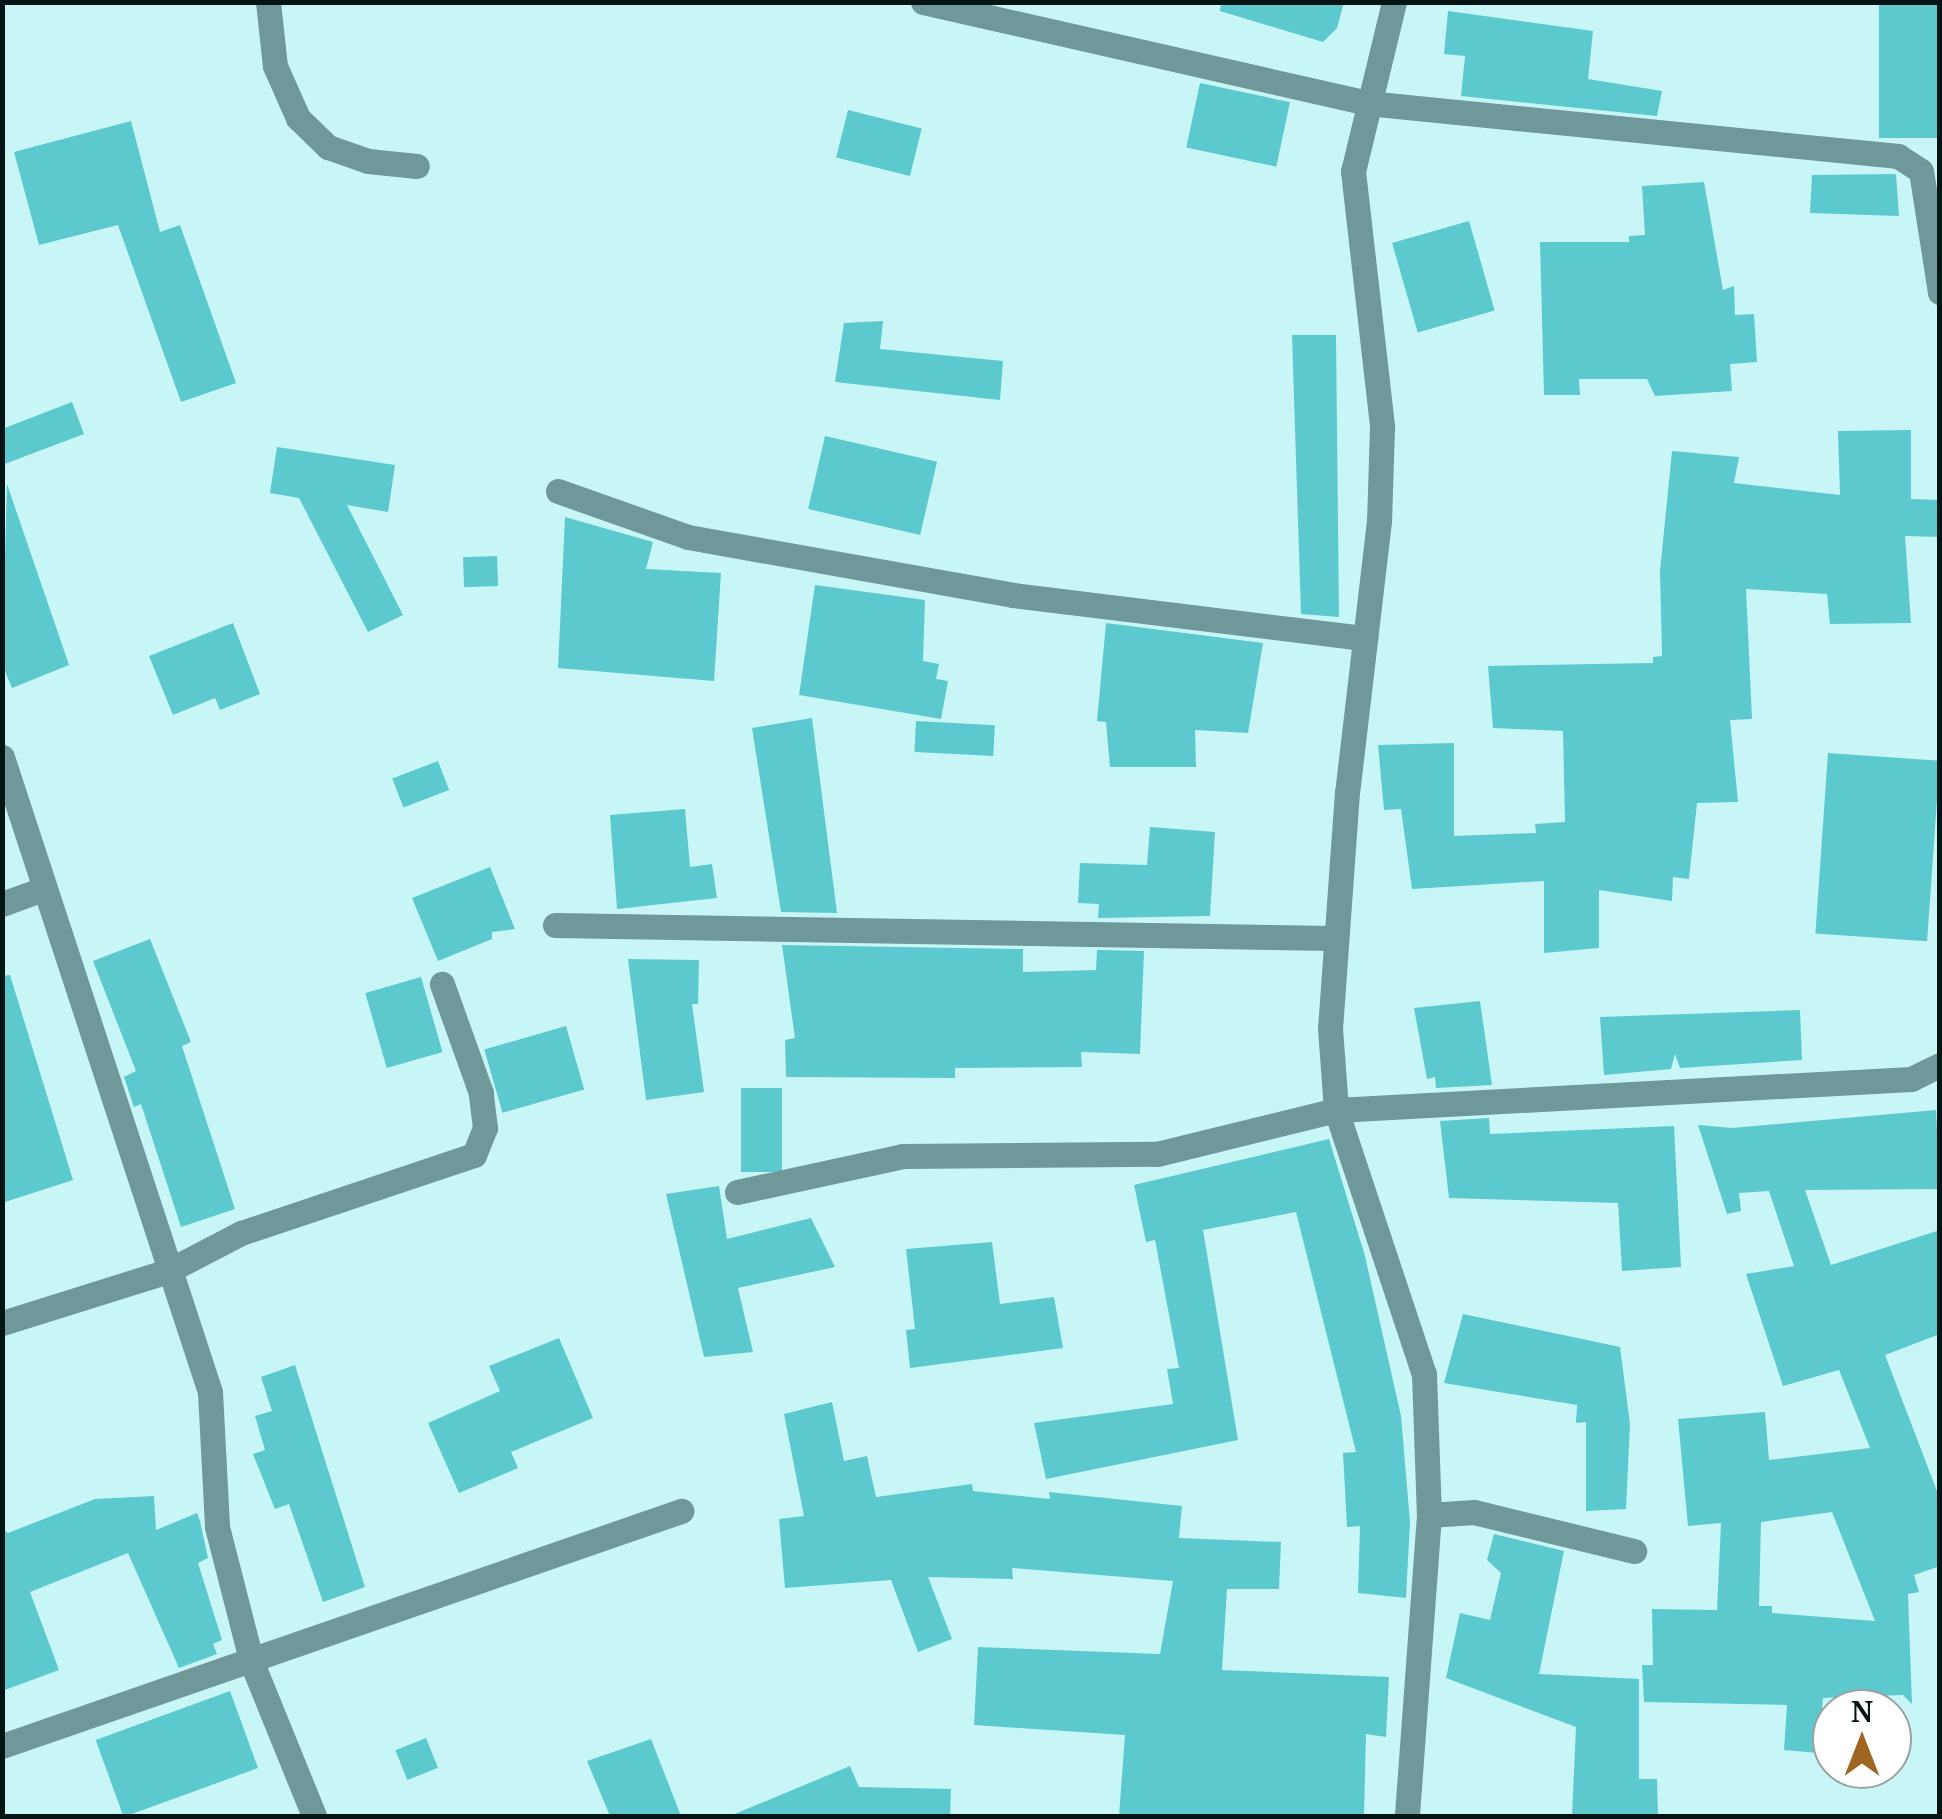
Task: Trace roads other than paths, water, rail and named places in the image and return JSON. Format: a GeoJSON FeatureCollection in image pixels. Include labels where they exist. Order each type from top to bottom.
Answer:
{"type":"FeatureCollection","features":[{"type":"Feature","properties":{"kind":"street"},"geometry":{"type":"LineString","coordinates":[[268,2],[275,66],[298,118],[328,146],[368,161],[417,166]]}},
{"type":"Feature","properties":{"kind":"street"},"geometry":{"type":"LineString","coordinates":[[924,2],[1367,103],[1898,156],[1921,171],[1940,293]]}},
{"type":"Feature","properties":{"kind":"street"},"geometry":{"type":"LineString","coordinates":[[1394,2],[1353,171],[1382,427],[1334,938],[1330,1028],[1336,1110],[1424,1374],[1429,1515],[1406,1816]]}},
{"type":"Feature","properties":{"kind":"street"},"geometry":{"type":"LineString","coordinates":[[558,491],[688,537],[1012,595],[1365,638]]}},
{"type":"Feature","properties":{"kind":"street"},"geometry":{"type":"LineString","coordinates":[[2,757],[210,1392],[217,1527],[252,1664],[314,1816]]}},
{"type":"Feature","properties":{"kind":"street"},"geometry":{"type":"LineString","coordinates":[[2,904],[44,889]]}},
{"type":"Feature","properties":{"kind":"street"},"geometry":{"type":"LineString","coordinates":[[555,925],[1334,938]]}},
{"type":"Feature","properties":{"kind":"street"},"geometry":{"type":"LineString","coordinates":[[2,1323],[168,1270],[240,1232],[474,1154],[486,1128],[481,1093],[442,984]]}},
{"type":"Feature","properties":{"kind":"street"},"geometry":{"type":"LineString","coordinates":[[737,1192],[903,1156],[1157,1154],[1336,1110],[1911,1078],[1940,1065]]}},
{"type":"Feature","properties":{"kind":"street"},"geometry":{"type":"LineString","coordinates":[[2,1746],[252,1664],[681,1512]]}},
{"type":"Feature","properties":{"kind":"street"},"geometry":{"type":"LineString","coordinates":[[1429,1515],[1474,1512],[1634,1551]]}}]}
